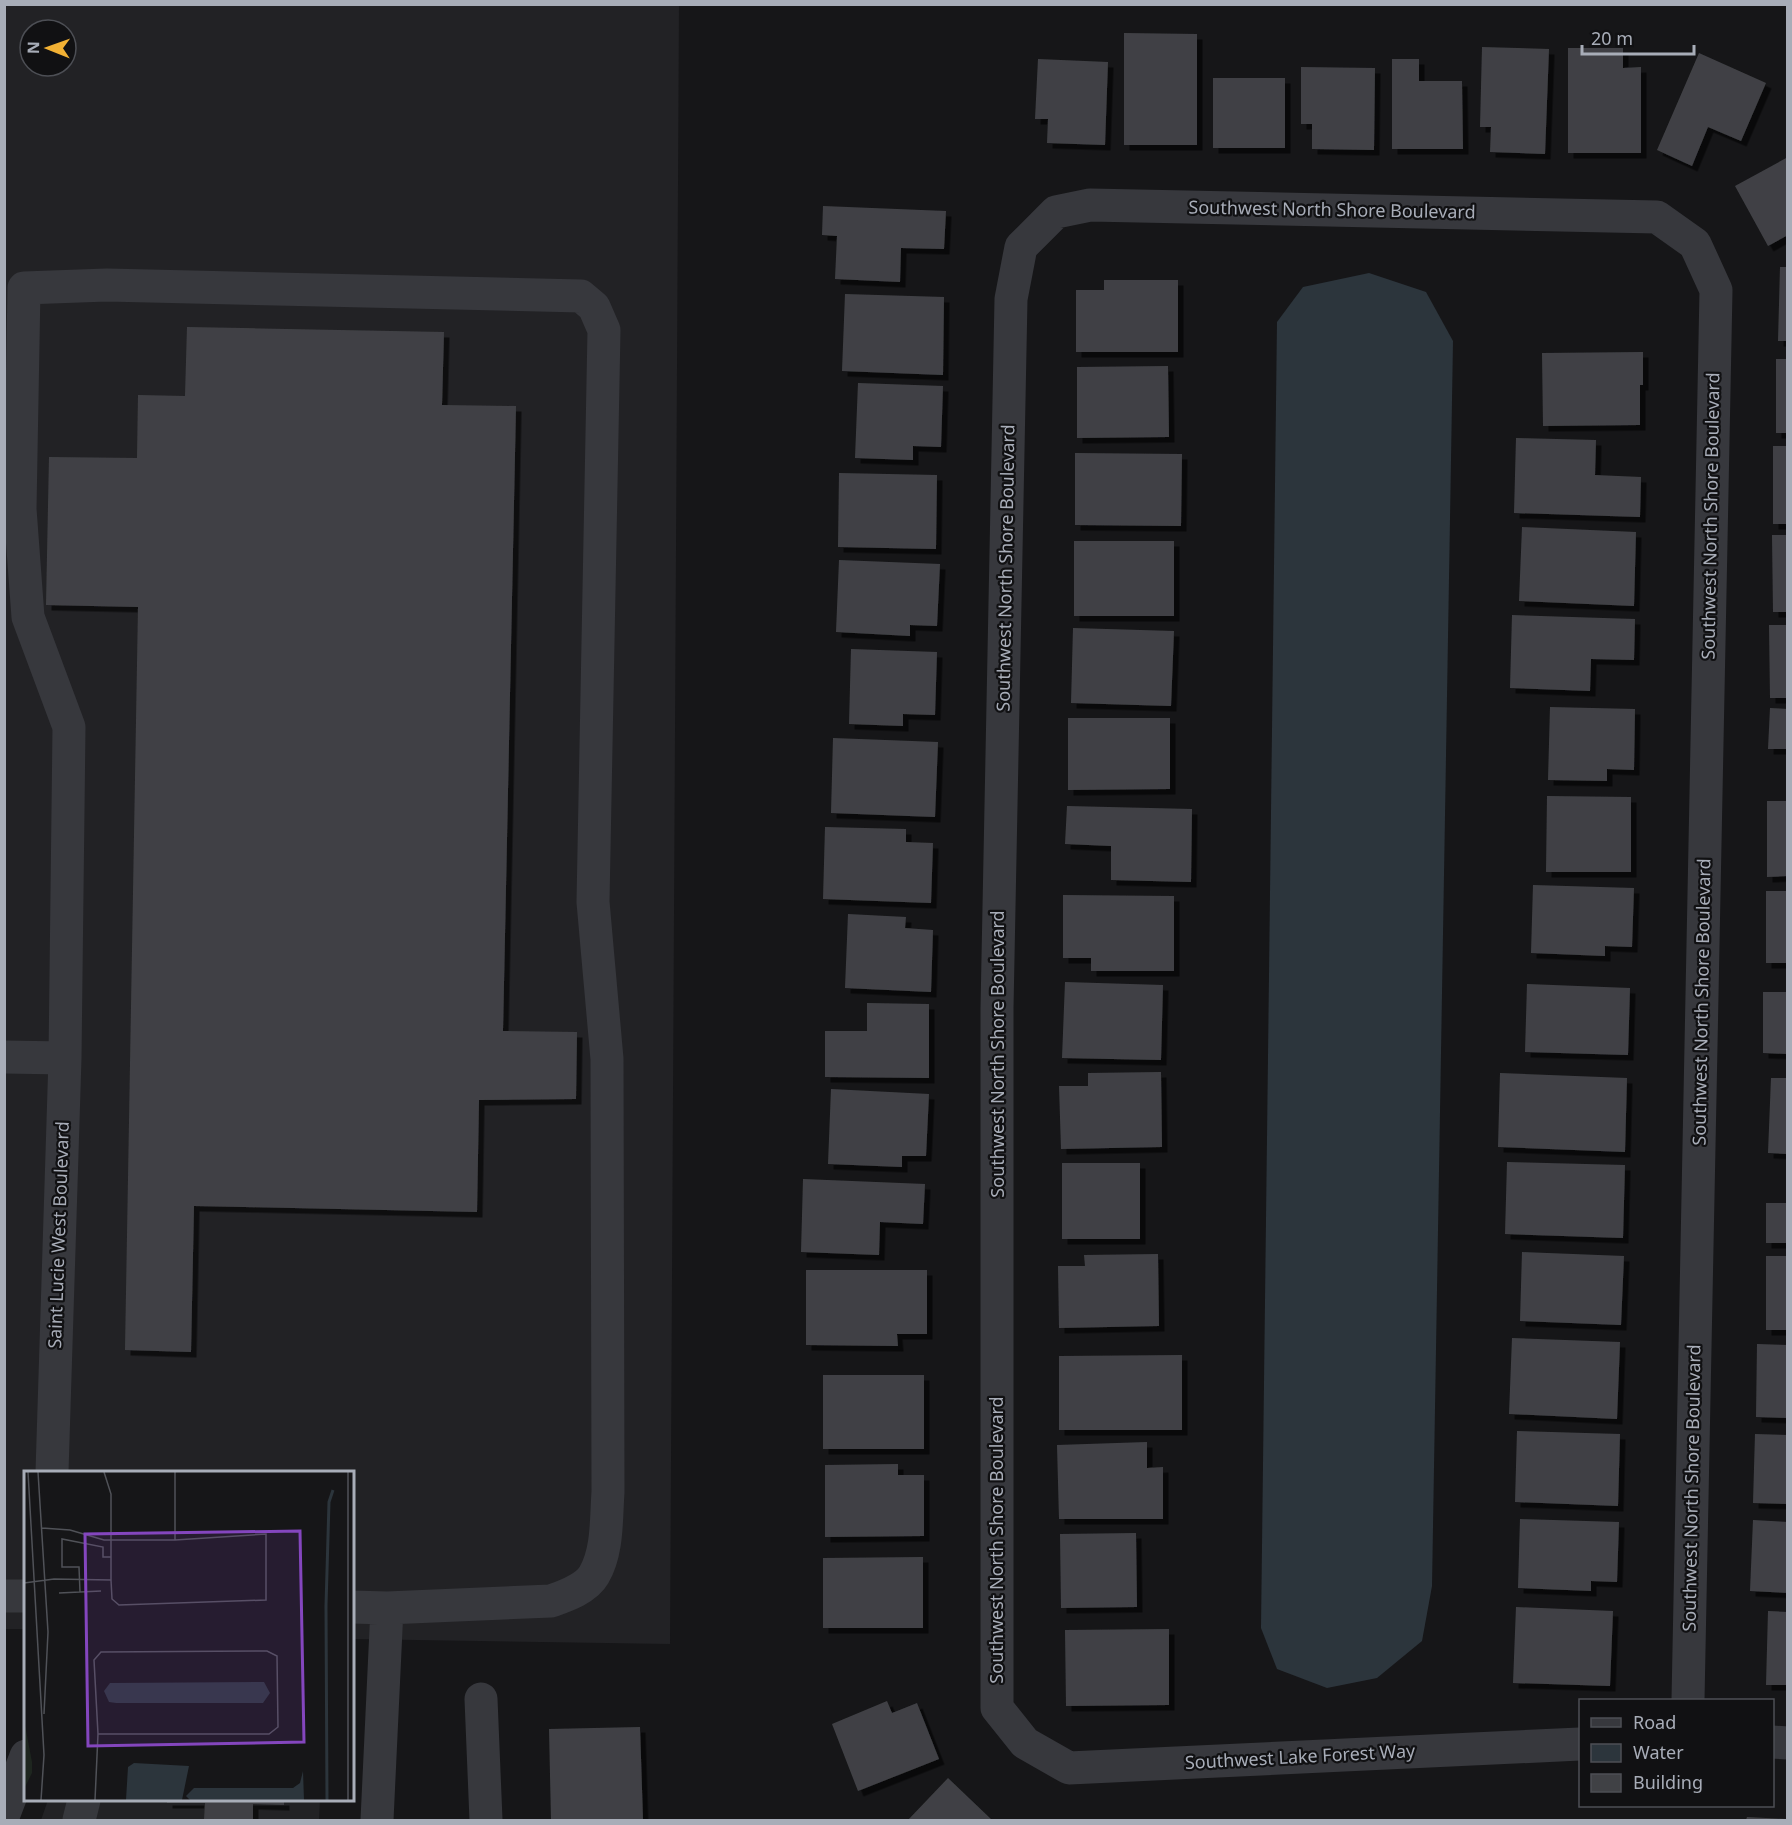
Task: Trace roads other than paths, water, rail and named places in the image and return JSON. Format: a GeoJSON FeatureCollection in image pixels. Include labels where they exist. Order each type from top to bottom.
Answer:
{"type":"FeatureCollection","features":[{"type":"Feature","properties":{"kind":"street","name":"Southwest North Shore Boulevard"},"geometry":{"type":"LineString","coordinates":[[1025,1743],[997,1708],[997,1008],[1011,299],[1021,247],[1056,212],[1090,205],[1657,217],[1695,244],[1716,290],[1688,1699]]}},
{"type":"Feature","properties":{"kind":"street","name":"Saint Lucie West Boulevard"},"geometry":{"type":"LineString","coordinates":[[52,1471],[65,1058],[69,727],[28,617],[20,509],[24,288],[107,285],[581,296],[594,307],[604,330],[593,902],[607,1059],[608,1492],[605,1543],[594,1576],[574,1592],[550,1601],[387,1608]]}},
{"type":"Feature","properties":{"kind":"street"},"geometry":{"type":"LineString","coordinates":[[4,1057],[65,1058]]}},
{"type":"Feature","properties":{"kind":"street"},"geometry":{"type":"LineString","coordinates":[[4,1596],[24,1596]]}},
{"type":"Feature","properties":{"kind":"street"},"geometry":{"type":"LineString","coordinates":[[354,1607],[387,1608],[377,1821]]}},
{"type":"Feature","properties":{"kind":"street"},"geometry":{"type":"LineString","coordinates":[[481,1699],[486,1821]]}},
{"type":"Feature","properties":{"kind":"street","name":"Southwest Lake Forest Way"},"geometry":{"type":"LineString","coordinates":[[1025,1743],[1069,1768],[1579,1744]]}},
{"type":"Feature","properties":{"kind":"street"},"geometry":{"type":"LineString","coordinates":[[4,1814],[24,1761]]}},
{"type":"Feature","properties":{"kind":"street"},"geometry":{"type":"LineString","coordinates":[[79,1821],[84,1801]]}},
{"type":"Feature","properties":{"kind":"water"},"geometry":{"type":"Polygon","coordinates":[[[1369,273],[1426,292],[1453,341],[1432,1586],[1422,1641],[1377,1678],[1327,1688],[1277,1669],[1261,1628],[1277,322],[1303,287],[1369,273]]]}}]}
